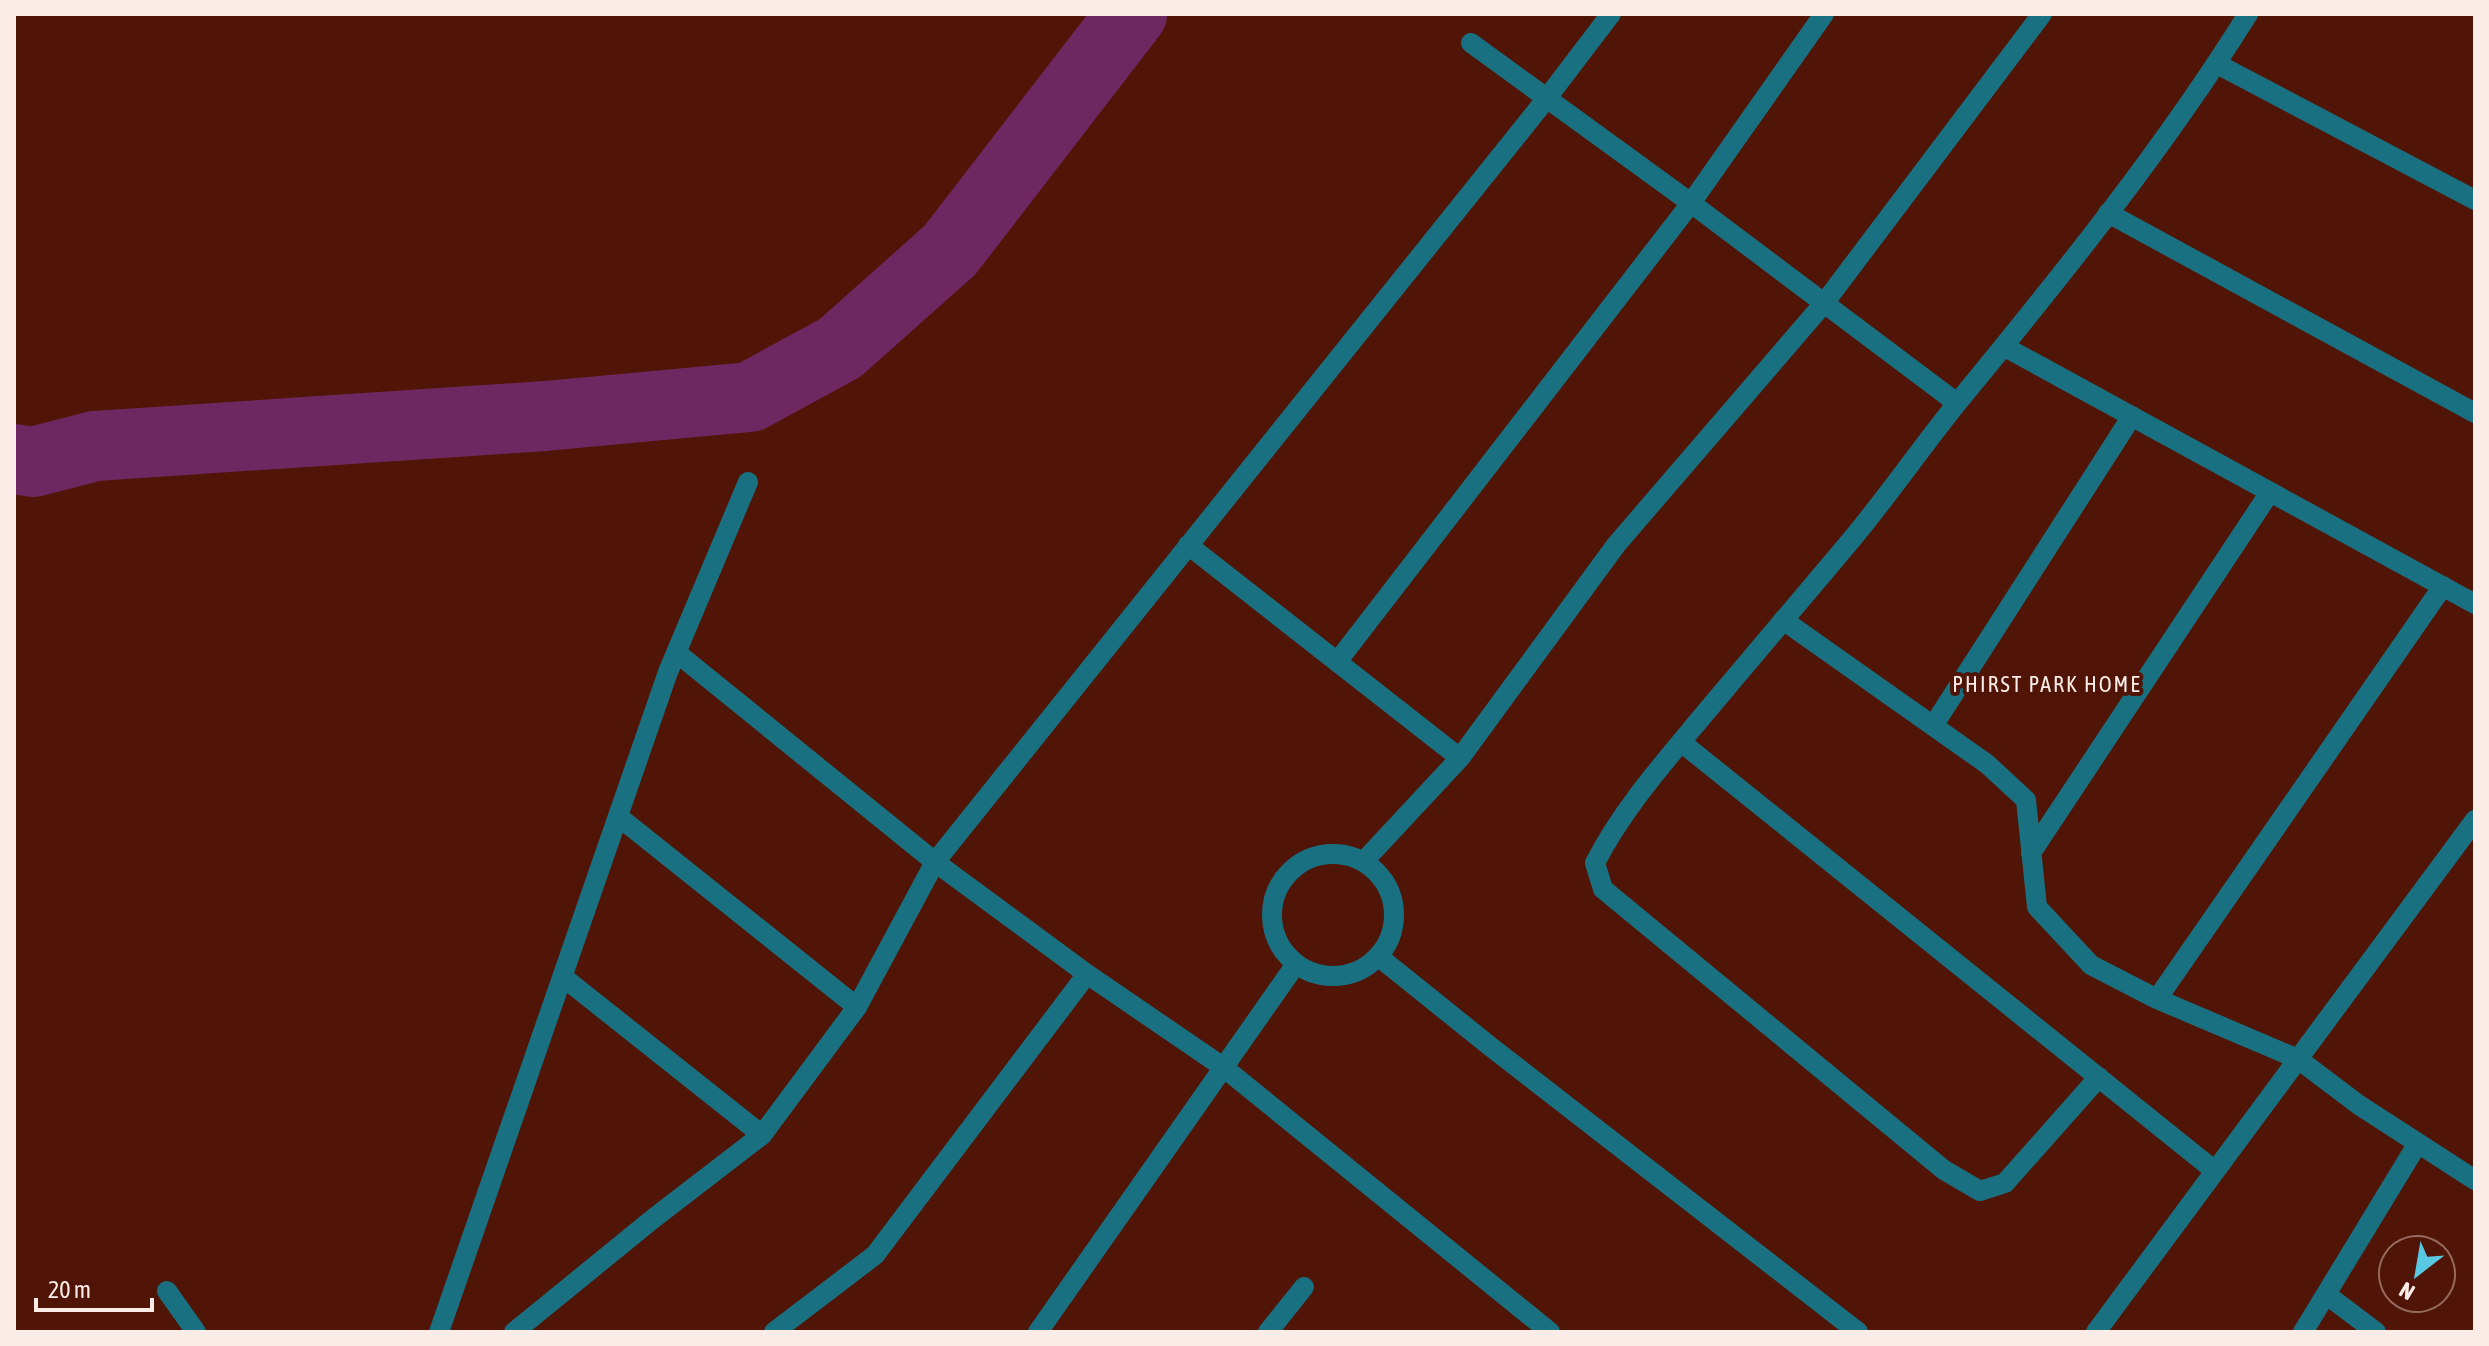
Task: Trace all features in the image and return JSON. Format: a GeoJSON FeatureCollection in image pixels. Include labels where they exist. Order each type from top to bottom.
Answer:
{"type":"FeatureCollection","features":[{"type":"Feature","properties":{"kind":"street"},"geometry":{"type":"LineString","coordinates":[[514,1332],[762,1135],[857,1007],[935,862],[1611,14]]}},
{"type":"Feature","properties":{"kind":"street"},"geometry":{"type":"LineString","coordinates":[[1337,662],[1691,203],[1824,14]]}},
{"type":"Feature","properties":{"kind":"street"},"geometry":{"type":"LineString","coordinates":[[1364,861],[1460,758],[1616,545],[1825,302],[2042,14]]}},
{"type":"Feature","properties":{"kind":"street"},"geometry":{"type":"LineString","coordinates":[[2099,1077],[2005,1183],[1980,1191],[1944,1170],[1603,889],[1595,863],[1609,836],[1681,742],[1861,529],[1957,403],[2005,347],[2217,64],[2248,14]]}},
{"type":"Feature","properties":{"kind":"street"},"geometry":{"type":"LineString","coordinates":[[1471,43],[1825,302],[1957,403]]}},
{"type":"Feature","properties":{"kind":"street"},"geometry":{"type":"LineString","coordinates":[[2217,64],[2475,200]]}},
{"type":"Feature","properties":{"kind":"street"},"geometry":{"type":"LineString","coordinates":[[2108,213],[2475,413]]}},
{"type":"Feature","properties":{"kind":"street"},"geometry":{"type":"LineString","coordinates":[[2005,347],[2475,604]]}},
{"type":"Feature","properties":{"kind":"street"},"geometry":{"type":"LineString","coordinates":[[1933,726],[2132,416]]}},
{"type":"Feature","properties":{"kind":"street"},"geometry":{"type":"LineString","coordinates":[[439,1332],[677,653],[748,482]]}},
{"type":"Feature","properties":{"kind":"street"},"geometry":{"type":"LineString","coordinates":[[2031,853],[2270,492]]}},
{"type":"Feature","properties":{"kind":"street"},"geometry":{"type":"LineString","coordinates":[[1188,545],[1460,758]]}},
{"type":"Feature","properties":{"kind":"street"},"geometry":{"type":"LineString","coordinates":[[2157,999],[2443,586]]}},
{"type":"Feature","properties":{"kind":"street"},"geometry":{"type":"LineString","coordinates":[[1783,620],[1987,764],[2026,800],[2037,907],[2091,965],[2157,999],[2298,1059],[2359,1105],[2475,1180]]}},
{"type":"Feature","properties":{"kind":"street"},"geometry":{"type":"LineString","coordinates":[[677,653],[935,862],[1087,974],[1223,1067],[1550,1332]]}},
{"type":"Feature","properties":{"kind":"street"},"geometry":{"type":"LineString","coordinates":[[1681,742],[2215,1171]]}},
{"type":"Feature","properties":{"kind":"street"},"geometry":{"type":"LineString","coordinates":[[619,817],[857,1007]]}},
{"type":"Feature","properties":{"kind":"street"},"geometry":{"type":"LineString","coordinates":[[2096,1332],[2475,820]]}},
{"type":"Feature","properties":{"kind":"street"},"geometry":{"type":"LineString","coordinates":[[1328,852],[1364,861],[1389,888],[1394,924],[1379,957],[1354,973],[1324,976],[1296,964],[1274,935],[1273,898],[1293,866],[1328,852]]}},
{"type":"Feature","properties":{"kind":"street"},"geometry":{"type":"LineString","coordinates":[[1379,957],[1858,1332]]}},
{"type":"Feature","properties":{"kind":"street"},"geometry":{"type":"LineString","coordinates":[[1038,1332],[1296,964]]}},
{"type":"Feature","properties":{"kind":"street"},"geometry":{"type":"LineString","coordinates":[[774,1332],[875,1255],[1087,974]]}},
{"type":"Feature","properties":{"kind":"street"},"geometry":{"type":"LineString","coordinates":[[563,977],[762,1135]]}},
{"type":"Feature","properties":{"kind":"street"},"geometry":{"type":"LineString","coordinates":[[2303,1332],[2418,1143]]}},
{"type":"Feature","properties":{"kind":"street"},"geometry":{"type":"LineString","coordinates":[[1268,1332],[1304,1287]]}},
{"type":"Feature","properties":{"kind":"street"},"geometry":{"type":"LineString","coordinates":[[167,1291],[196,1332]]}},
{"type":"Feature","properties":{"kind":"street"},"geometry":{"type":"LineString","coordinates":[[2327,1295],[2376,1332]]}},
{"type":"Feature","properties":{"kind":"waterway"},"geometry":{"type":"LineString","coordinates":[[14,459],[33,462],[95,446],[545,416],[750,397],[840,348],[950,250],[1132,14]]}},
{"type":"Feature","properties":{"kind":"district","name":"PHIRST PARK HOME"},"geometry":{"type":"Point","coordinates":[2047,684]}}]}
